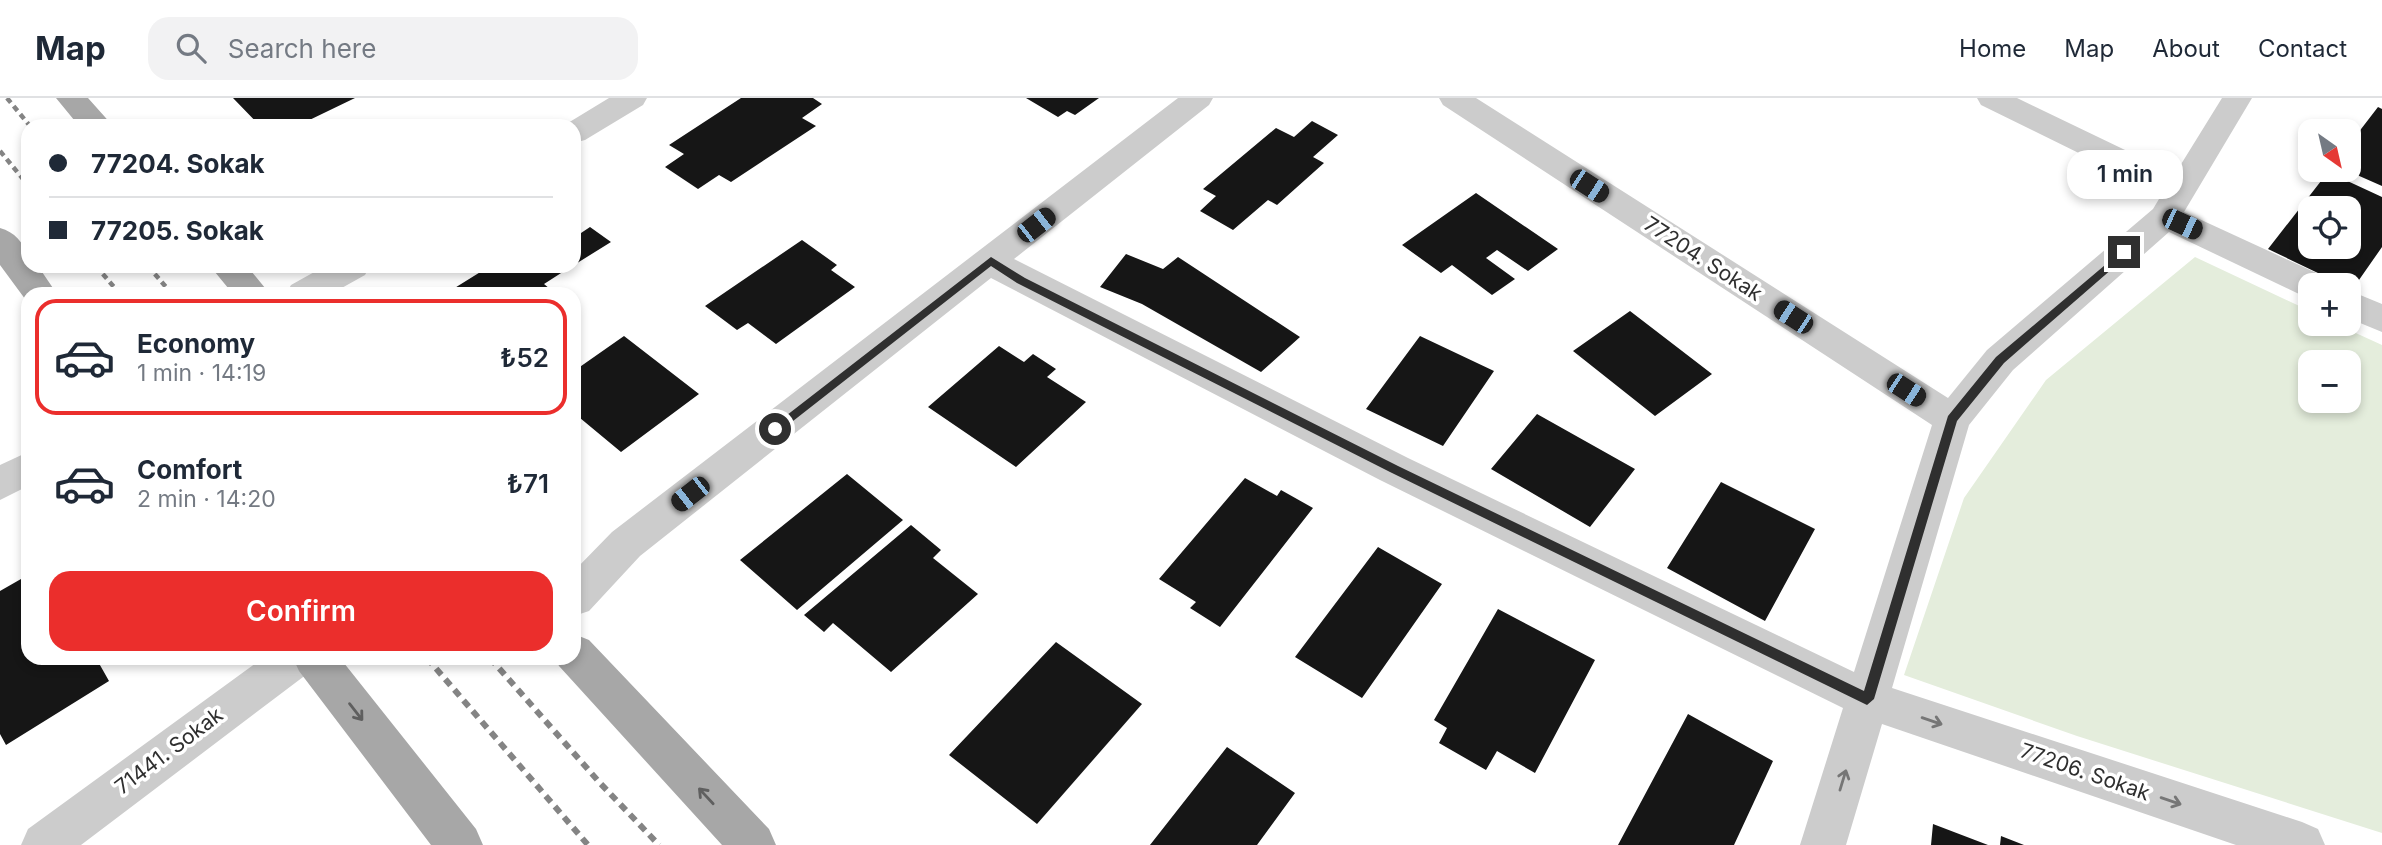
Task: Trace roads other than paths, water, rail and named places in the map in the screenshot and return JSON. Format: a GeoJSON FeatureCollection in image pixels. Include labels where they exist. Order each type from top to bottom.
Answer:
{"type":"FeatureCollection","features":[{"type":"Feature","properties":{"kind":"main road"},"geometry":{"type":"LineString","coordinates":[[71,98],[90,119]]}},
{"type":"Feature","properties":{"kind":"main road"},"geometry":{"type":"LineString","coordinates":[[0,240],[21,268]]}},
{"type":"Feature","properties":{"kind":"main road"},"geometry":{"type":"LineString","coordinates":[[234,273],[246,287]]}},
{"type":"Feature","properties":{"kind":"main road"},"geometry":{"type":"LineString","coordinates":[[581,661],[753,845]]}},
{"type":"Feature","properties":{"kind":"main road"},"geometry":{"type":"LineString","coordinates":[[319,665],[460,845]]}},
{"type":"Feature","properties":{"kind":"street"},"geometry":{"type":"LineString","coordinates":[[581,129],[632,98]]}},
{"type":"Feature","properties":{"kind":"street"},"geometry":{"type":"LineString","coordinates":[[581,591],[626,544],[1198,98]]}},
{"type":"Feature","properties":{"kind":"street","name":"77204. Sokak"},"geometry":{"type":"LineString","coordinates":[[1454,98],[1952,419]]}},
{"type":"Feature","properties":{"kind":"street"},"geometry":{"type":"LineString","coordinates":[[1992,98],[2298,277]]}},
{"type":"Feature","properties":{"kind":"street"},"geometry":{"type":"LineString","coordinates":[[1823,845],[1952,419],[2000,360],[2174,204],[2237,98]]}},
{"type":"Feature","properties":{"kind":"street","name":"77206. Sokak"},"geometry":{"type":"LineString","coordinates":[[991,261],[1021,280],[1394,469],[1867,699],[2302,845]]}},
{"type":"Feature","properties":{"kind":"street"},"geometry":{"type":"LineString","coordinates":[[316,287],[340,273]]}},
{"type":"Feature","properties":{"kind":"street"},"geometry":{"type":"LineString","coordinates":[[2361,309],[2382,319]]}},
{"type":"Feature","properties":{"kind":"street"},"geometry":{"type":"LineString","coordinates":[[0,484],[21,471]]}},
{"type":"Feature","properties":{"kind":"street","name":"71441. Sokak"},"geometry":{"type":"LineString","coordinates":[[44,845],[287,665]]}},
{"type":"Feature","properties":{"kind":"railway"},"geometry":{"type":"LineString","coordinates":[[7,98],[24,119]]}},
{"type":"Feature","properties":{"kind":"railway"},"geometry":{"type":"LineString","coordinates":[[0,151],[21,176]]}},
{"type":"Feature","properties":{"kind":"railway"},"geometry":{"type":"LineString","coordinates":[[102,273],[114,287]]}},
{"type":"Feature","properties":{"kind":"railway"},"geometry":{"type":"LineString","coordinates":[[154,273],[166,287]]}},
{"type":"Feature","properties":{"kind":"railway"},"geometry":{"type":"LineString","coordinates":[[433,665],[588,845]]}},
{"type":"Feature","properties":{"kind":"railway"},"geometry":{"type":"LineString","coordinates":[[496,665],[600,783],[659,845]]}}]}
